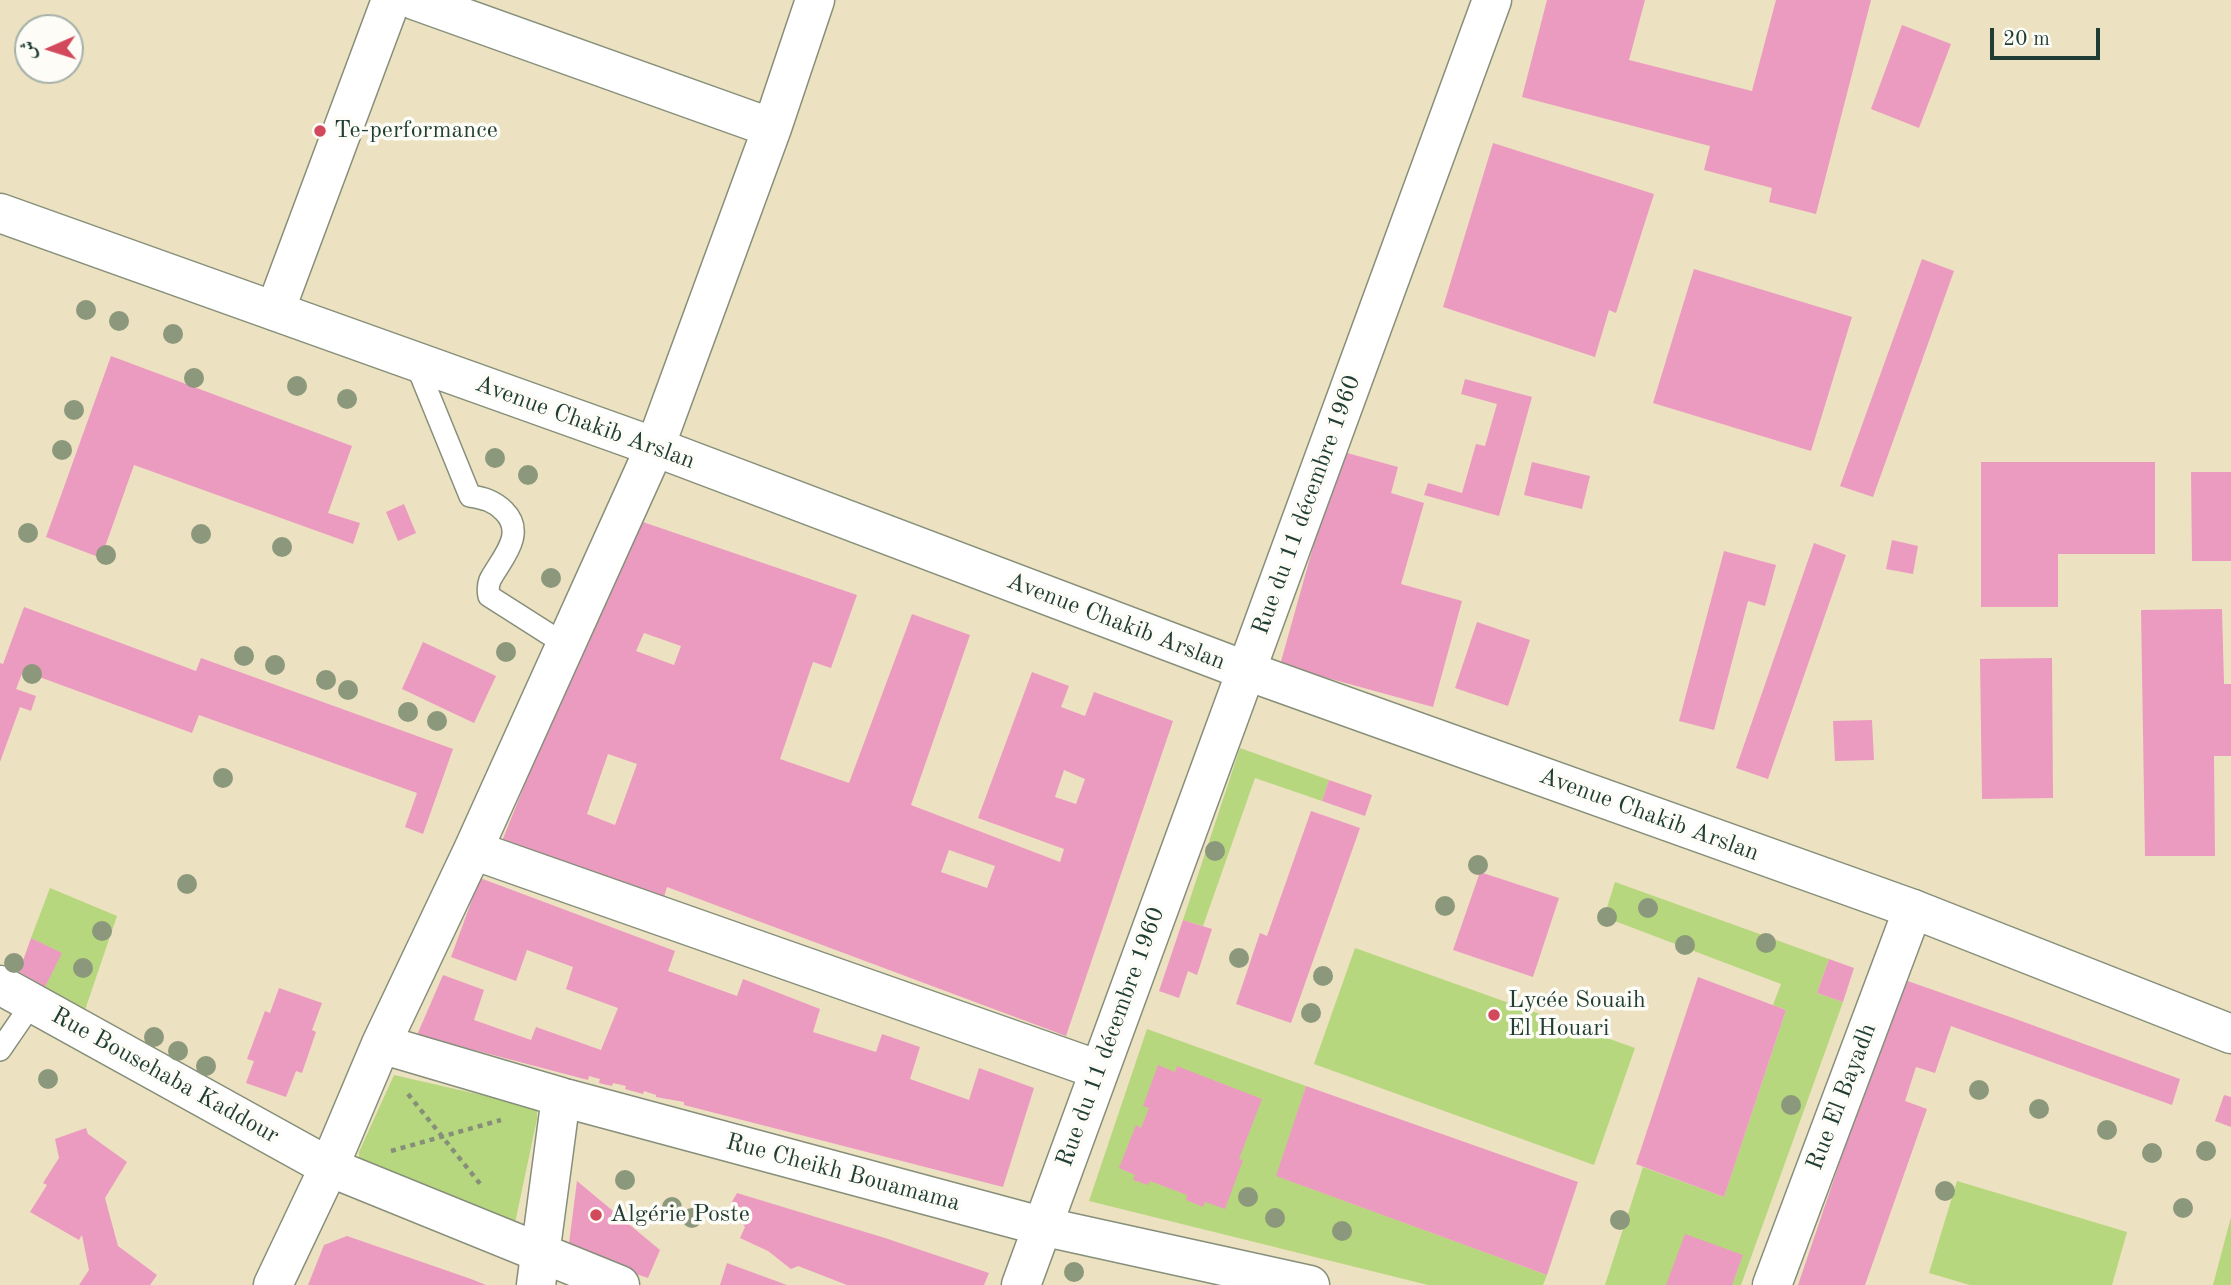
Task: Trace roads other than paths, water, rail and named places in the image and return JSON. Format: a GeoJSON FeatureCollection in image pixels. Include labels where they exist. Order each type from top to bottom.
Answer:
{"type":"FeatureCollection","features":[{"type":"Feature","properties":{"kind":"street"},"geometry":{"type":"LineString","coordinates":[[275,311],[391,0]]}},
{"type":"Feature","properties":{"kind":"street"},"geometry":{"type":"LineString","coordinates":[[414,0],[772,128]]}},
{"type":"Feature","properties":{"kind":"street"},"geometry":{"type":"LineString","coordinates":[[273,1285],[330,1167],[381,1044],[474,850],[655,447],[772,128],[815,0]]}},
{"type":"Feature","properties":{"kind":"street","name":"Rue du 11 décembre 1960"},"geometry":{"type":"LineString","coordinates":[[1021,1285],[1492,0]]}},
{"type":"Feature","properties":{"kind":"street","name":"Avenue Chakib Arslan"},"geometry":{"type":"LineString","coordinates":[[0,213],[655,447],[1247,671],[1913,909],[2231,1034]]}},
{"type":"Feature","properties":{"kind":"street"},"geometry":{"type":"LineString","coordinates":[[474,850],[1099,1070]]}},
{"type":"Feature","properties":{"kind":"street","name":"Rue El Bayadh"},"geometry":{"type":"LineString","coordinates":[[1772,1285],[1913,909]]}},
{"type":"Feature","properties":{"kind":"street","name":"Rue Bousehaba Kaddour"},"geometry":{"type":"LineString","coordinates":[[16,993],[330,1167],[538,1269],[620,1285]]}},
{"type":"Feature","properties":{"kind":"street","name":"Rue Cheikh Bouamama"},"geometry":{"type":"LineString","coordinates":[[381,1044],[561,1097],[1041,1226],[1310,1285]]}},
{"type":"Feature","properties":{"kind":"street"},"geometry":{"type":"LineString","coordinates":[[538,1269],[561,1097]]}},
{"type":"Feature","properties":{"kind":"lane"},"geometry":{"type":"LineString","coordinates":[[415,361],[470,496],[485,498],[498,505],[510,517],[514,534],[508,552],[488,582],[489,596],[566,645]]}},
{"type":"Feature","properties":{"kind":"lane"},"geometry":{"type":"LineString","coordinates":[[0,1050],[16,993]]}},
{"type":"Feature","properties":{"kind":"place","name":"Te-performance"},"geometry":{"type":"Point","coordinates":[320,131]}},
{"type":"Feature","properties":{"kind":"place","name":"Lycée Souaih El Houari"},"geometry":{"type":"Point","coordinates":[1494,1015]}},
{"type":"Feature","properties":{"kind":"place","name":"Algérie Poste"},"geometry":{"type":"Point","coordinates":[596,1215]}}]}
